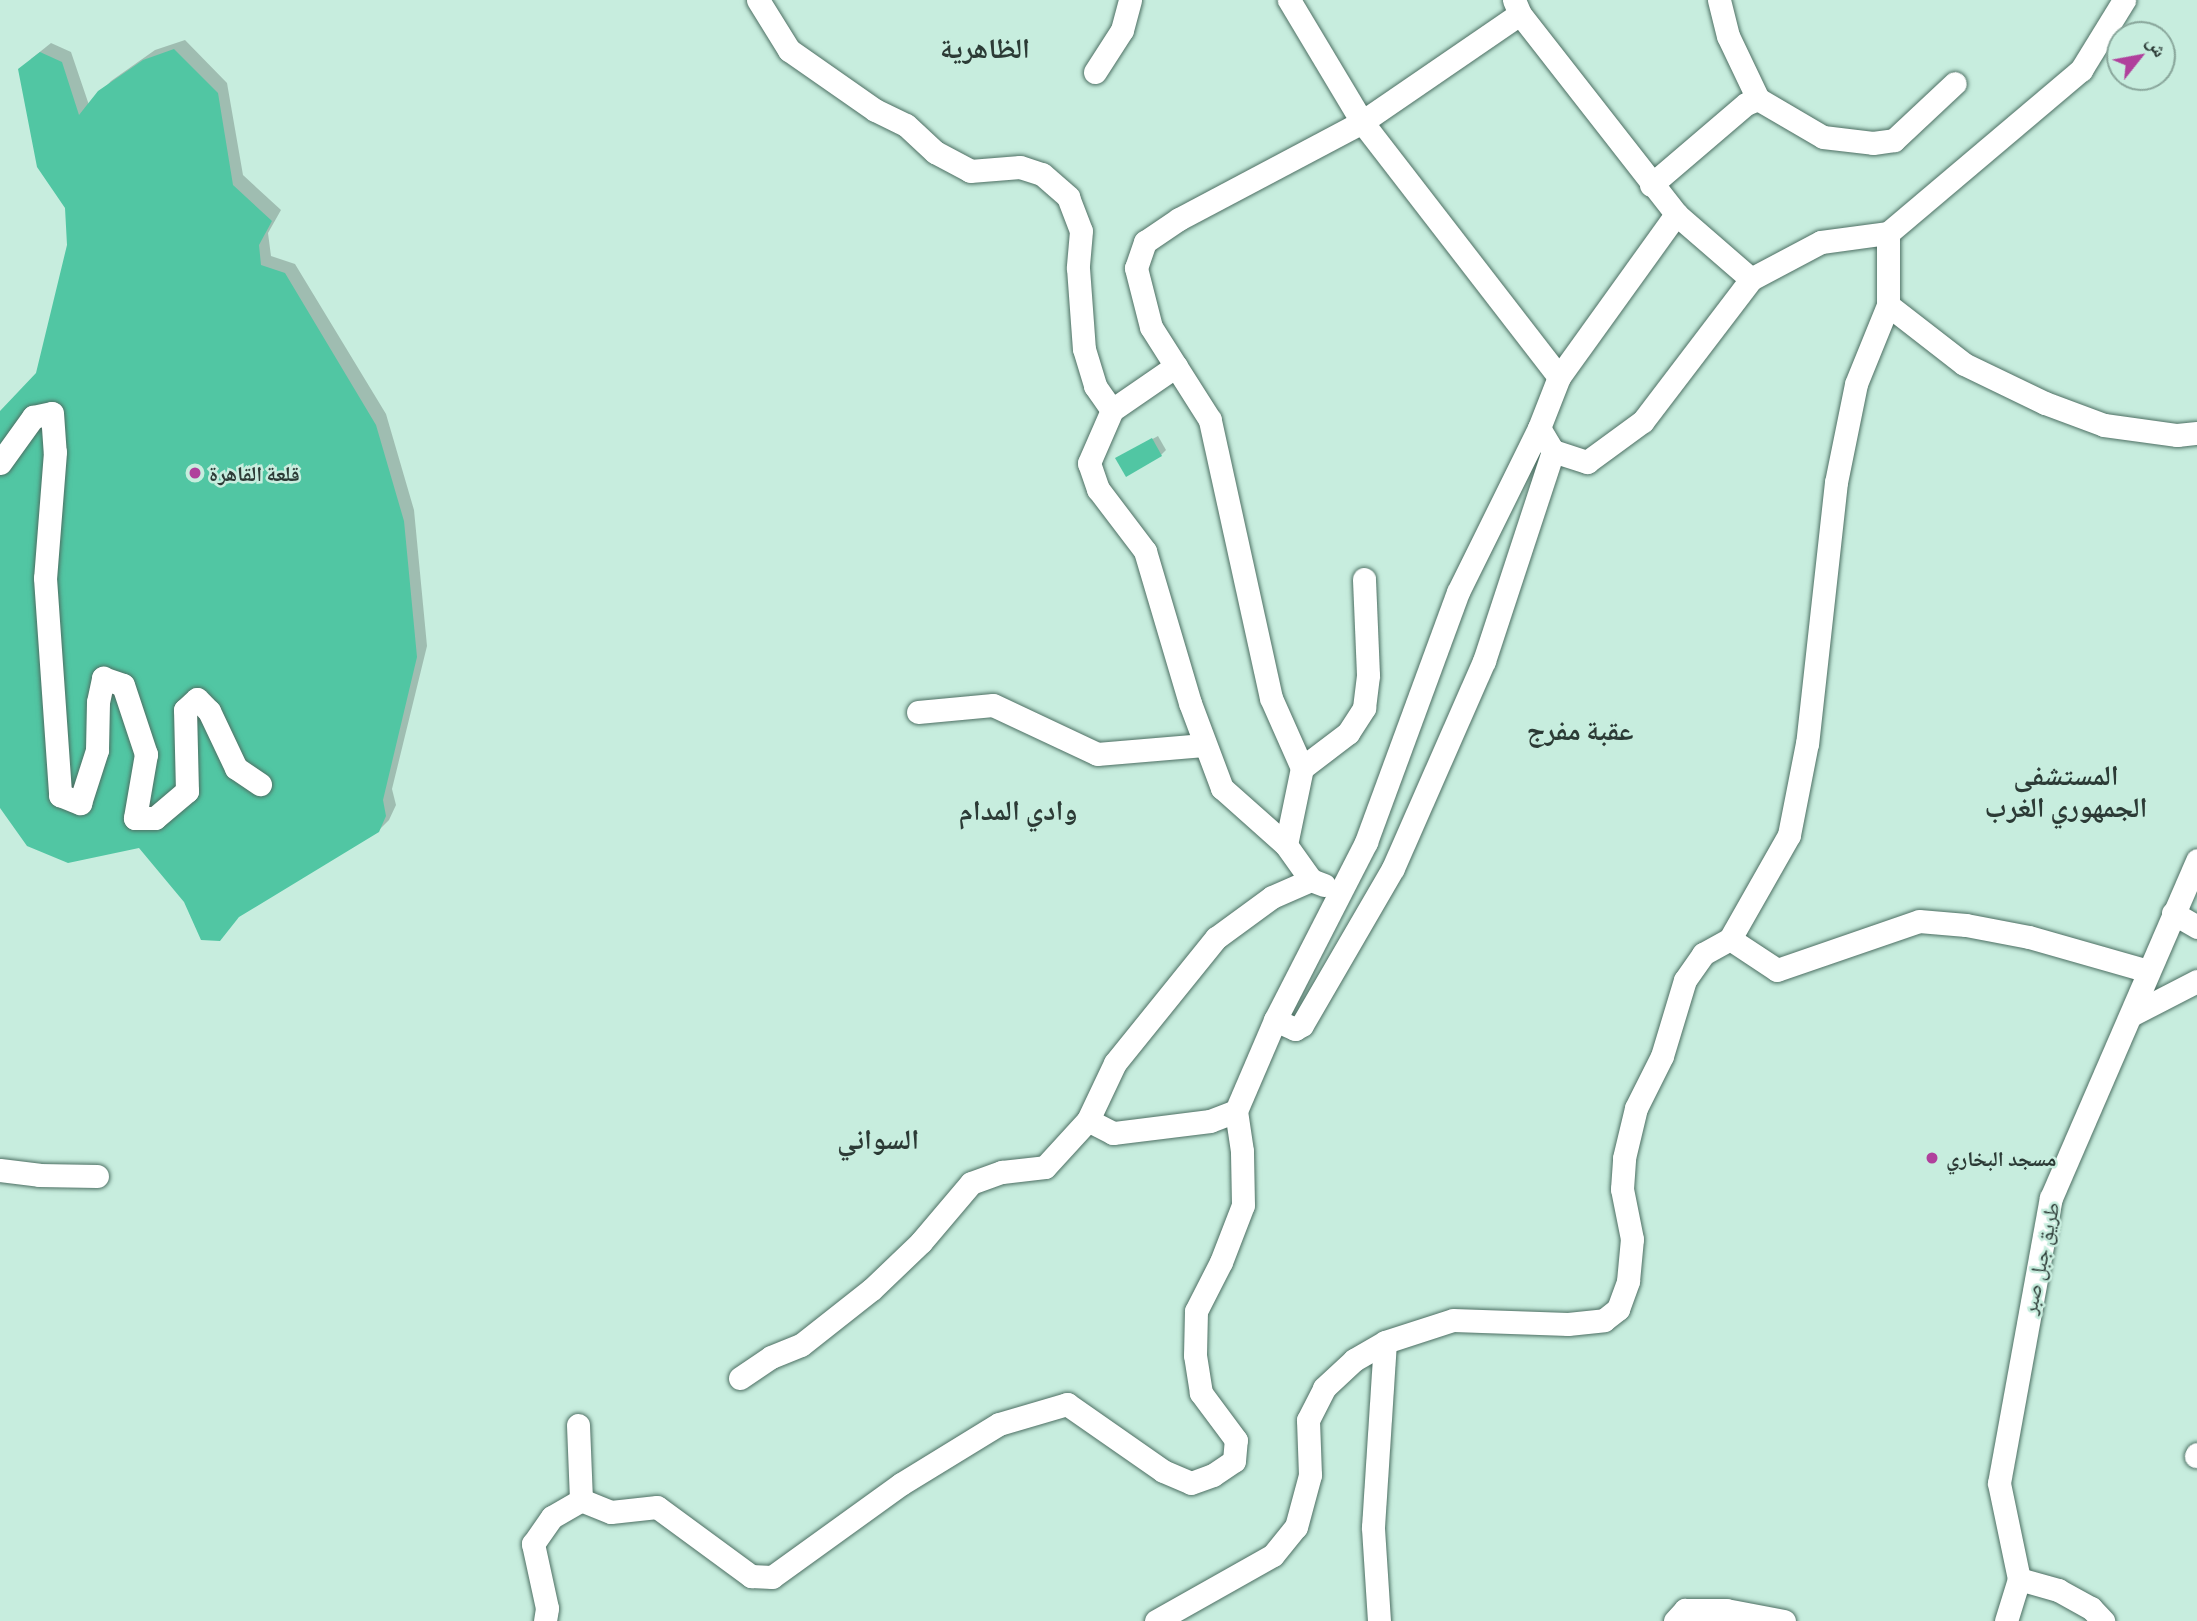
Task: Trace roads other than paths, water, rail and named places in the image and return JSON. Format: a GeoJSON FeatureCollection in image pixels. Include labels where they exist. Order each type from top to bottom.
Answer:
{"type":"FeatureCollection","features":[{"type":"Feature","properties":{"kind":"street"},"geometry":{"type":"LineString","coordinates":[[758,0],[789,50],[875,110],[906,125],[935,152],[970,171],[1020,167],[1042,174],[1068,197],[1081,231],[1078,268],[1084,349],[1095,386],[1112,410]]}},
{"type":"Feature","properties":{"kind":"street"},"geometry":{"type":"LineString","coordinates":[[1095,72],[1122,30],[1130,0]]}},
{"type":"Feature","properties":{"kind":"street"},"geometry":{"type":"LineString","coordinates":[[1289,0],[1362,122],[1559,377]]}},
{"type":"Feature","properties":{"kind":"street"},"geometry":{"type":"LineString","coordinates":[[1719,0],[1728,36],[1758,99],[1824,137],[1873,143],[1894,140],[1955,83]]}},
{"type":"Feature","properties":{"kind":"street"},"geometry":{"type":"LineString","coordinates":[[1539,428],[1553,451],[1587,462],[1643,421],[1751,279],[1821,242],[1888,233],[2081,70],[2124,0]]}},
{"type":"Feature","properties":{"kind":"street"},"geometry":{"type":"LineString","coordinates":[[1286,845],[1302,768],[1271,698],[1210,420],[1151,327],[1136,268],[1145,242],[1179,219],[1362,122],[1517,7],[1651,185],[1676,214],[1751,279]]}},
{"type":"Feature","properties":{"kind":"street"},"geometry":{"type":"LineString","coordinates":[[1651,185],[1746,104],[1758,99]]}},
{"type":"Feature","properties":{"kind":"street"},"geometry":{"type":"LineString","coordinates":[[580,1500],[611,1511],[657,1507],[751,1576],[772,1577],[901,1484],[999,1424],[1067,1404],[1163,1471],[1191,1483],[1213,1475],[1234,1461],[1236,1440],[1201,1393],[1195,1355],[1196,1311],[1221,1262],[1243,1205],[1242,1151],[1236,1111],[1275,1020],[1371,830],[1458,592],[1539,428],[1559,377],[1676,214]]}},
{"type":"Feature","properties":{"kind":"street"},"geometry":{"type":"LineString","coordinates":[[1156,1621],[1273,1555],[1296,1527],[1310,1475],[1308,1420],[1324,1388],[1354,1360],[1385,1342],[1453,1320],[1568,1324],[1604,1320],[1618,1309],[1628,1281],[1632,1238],[1622,1189],[1624,1158],[1636,1108],[1662,1056],[1685,980],[1703,954],[1730,939],[1789,835],[1807,743],[1836,482],[1856,384],[1888,305],[1888,233]]}},
{"type":"Feature","properties":{"kind":"street"},"geometry":{"type":"LineString","coordinates":[[1888,305],[1964,364],[2045,403],[2104,425],[2177,435],[2197,433]]}},
{"type":"Feature","properties":{"kind":"street"},"geometry":{"type":"LineString","coordinates":[[1176,366],[1112,410],[1089,463],[1098,489],[1145,551],[1205,745],[1222,788],[1286,845],[1311,880],[1340,892]]}},
{"type":"Feature","properties":{"kind":"street"},"geometry":{"type":"LineString","coordinates":[[0,463],[33,418],[52,413],[55,452],[44,578],[60,795],[80,803],[97,750],[98,702],[103,678],[123,685],[146,754],[135,818],[155,818],[187,791],[185,710],[197,699],[209,711],[236,768],[260,785]]}},
{"type":"Feature","properties":{"kind":"street"},"geometry":{"type":"LineString","coordinates":[[1275,1020],[1295,1029],[1302,1026],[1394,868],[1484,661],[1553,451]]}},
{"type":"Feature","properties":{"kind":"street"},"geometry":{"type":"LineString","coordinates":[[1302,768],[1348,733],[1364,708],[1368,675],[1364,579]]}},
{"type":"Feature","properties":{"kind":"street"},"geometry":{"type":"LineString","coordinates":[[918,712],[993,705],[1097,754],[1205,745]]}},
{"type":"Feature","properties":{"kind":"street","name":"طريق جبل صبر"},"geometry":{"type":"LineString","coordinates":[[2020,1579],[1998,1483],[2051,1198],[2133,1014],[2148,971],[2197,860]]}},
{"type":"Feature","properties":{"kind":"street"},"geometry":{"type":"LineString","coordinates":[[740,1378],[771,1357],[801,1345],[872,1289],[921,1242],[971,1183],[1002,1172],[1045,1167],[1088,1120],[1115,1063],[1216,938],[1272,897],[1311,880]]}},
{"type":"Feature","properties":{"kind":"street"},"geometry":{"type":"LineString","coordinates":[[2173,913],[2197,927]]}},
{"type":"Feature","properties":{"kind":"street"},"geometry":{"type":"LineString","coordinates":[[1730,939],[1777,970],[1919,921],[1966,925],[2029,937],[2148,971]]}},
{"type":"Feature","properties":{"kind":"street"},"geometry":{"type":"LineString","coordinates":[[2133,1014],[2197,981]]}},
{"type":"Feature","properties":{"kind":"street"},"geometry":{"type":"LineString","coordinates":[[1088,1120],[1113,1133],[1210,1121],[1236,1111]]}},
{"type":"Feature","properties":{"kind":"street"},"geometry":{"type":"LineString","coordinates":[[0,1170],[39,1175],[97,1176]]}},
{"type":"Feature","properties":{"kind":"street"},"geometry":{"type":"LineString","coordinates":[[1379,1621],[1373,1527],[1385,1342]]}},
{"type":"Feature","properties":{"kind":"street"},"geometry":{"type":"LineString","coordinates":[[578,1425],[580,1500]]}},
{"type":"Feature","properties":{"kind":"street"},"geometry":{"type":"LineString","coordinates":[[545,1621],[547,1608],[533,1544],[552,1517],[580,1500]]}},
{"type":"Feature","properties":{"kind":"street"},"geometry":{"type":"LineString","coordinates":[[2006,1621],[2020,1579],[2058,1590],[2091,1608],[2104,1621]]}},
{"type":"Feature","properties":{"kind":"street"},"geometry":{"type":"LineString","coordinates":[[1675,1621],[1685,1610],[1726,1610],[1784,1621]]}},
{"type":"Feature","properties":{"kind":"place","name":"قلعة القاهرة"},"geometry":{"type":"Point","coordinates":[195,473]}},
{"type":"Feature","properties":{"kind":"place","name":"مسجد البخاري"},"geometry":{"type":"Point","coordinates":[1932,1158]}},
{"type":"Feature","properties":{"kind":"district","name":"الظاهرية"},"geometry":{"type":"Point","coordinates":[985,47]}},
{"type":"Feature","properties":{"kind":"district","name":"عقبة مفرج"},"geometry":{"type":"Point","coordinates":[1580,729]}},
{"type":"Feature","properties":{"kind":"district","name":"المستشفى الجمهوري الغرب"},"geometry":{"type":"Point","coordinates":[2066,790]}},
{"type":"Feature","properties":{"kind":"district","name":"وادي المدام"},"geometry":{"type":"Point","coordinates":[1018,809]}},
{"type":"Feature","properties":{"kind":"district","name":"السواني"},"geometry":{"type":"Point","coordinates":[878,1138]}}]}
